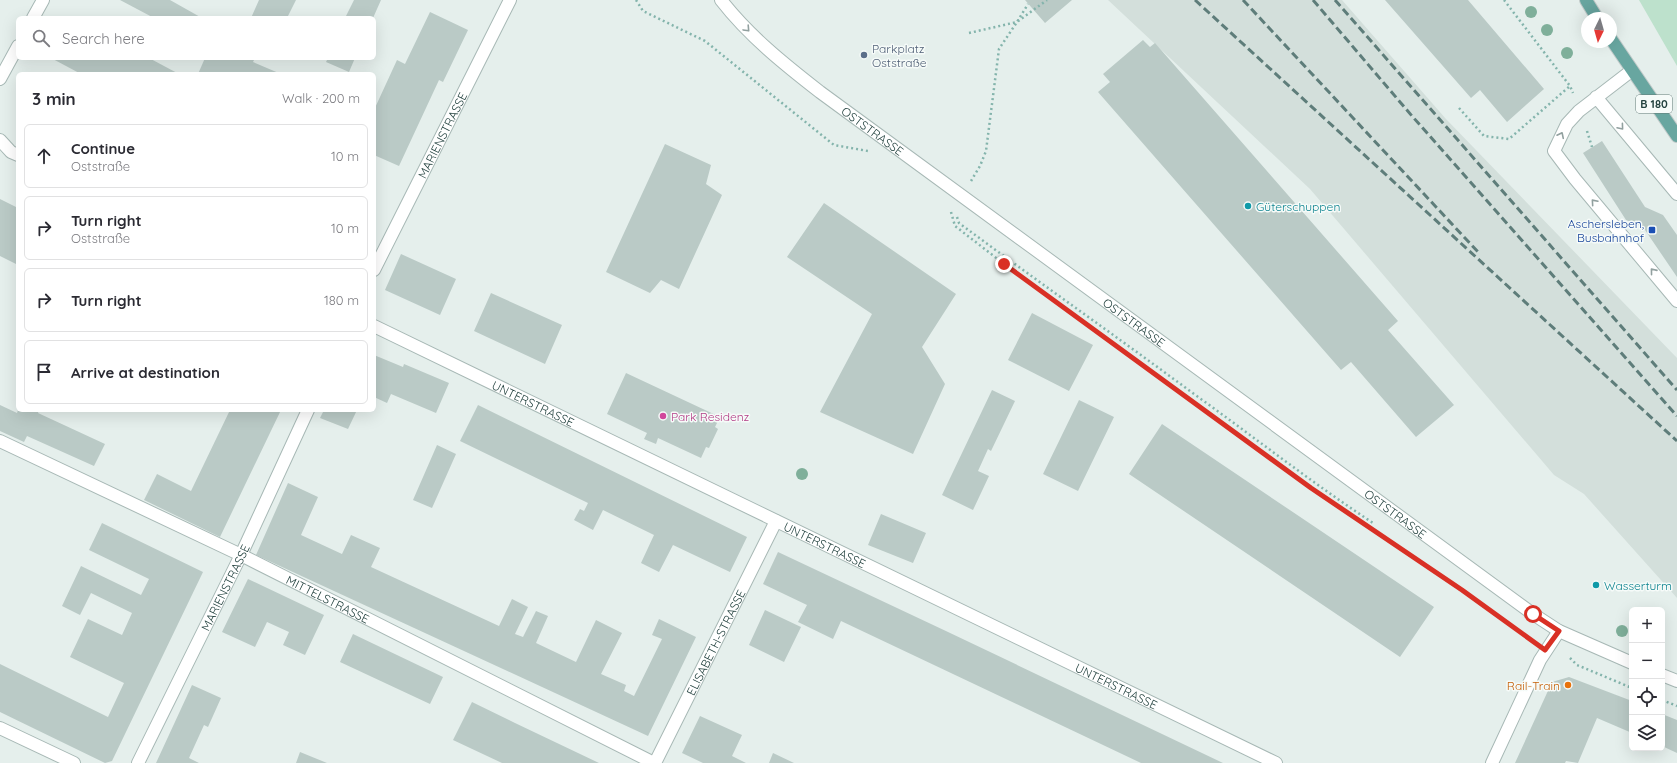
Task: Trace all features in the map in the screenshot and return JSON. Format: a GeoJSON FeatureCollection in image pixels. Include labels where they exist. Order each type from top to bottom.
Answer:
{"type":"FeatureCollection","features":[{"type":"Feature","properties":{"kind":"main road"},"geometry":{"type":"LineString","coordinates":[[1586,0],[1593,12]]}},
{"type":"Feature","properties":{"kind":"main road","name":"B 180"},"geometry":{"type":"LineString","coordinates":[[1616,48],[1677,136]]}},
{"type":"Feature","properties":{"kind":"street"},"geometry":{"type":"LineString","coordinates":[[34,16],[43,0]]}},
{"type":"Feature","properties":{"kind":"street","name":"MARIENSTRASSE"},"geometry":{"type":"LineString","coordinates":[[376,266],[510,0]]}},
{"type":"Feature","properties":{"kind":"street","name":"OSTSTRASSE"},"geometry":{"type":"LineString","coordinates":[[721,0],[758,41],[782,63],[1527,610],[1559,631],[1629,662]]}},
{"type":"Feature","properties":{"kind":"street"},"geometry":{"type":"LineString","coordinates":[[0,78],[16,50]]}},
{"type":"Feature","properties":{"kind":"street"},"geometry":{"type":"LineString","coordinates":[[1631,71],[1579,111],[1567,124],[1554,151],[1677,301]]}},
{"type":"Feature","properties":{"kind":"street"},"geometry":{"type":"LineString","coordinates":[[1596,97],[1677,194]]}},
{"type":"Feature","properties":{"kind":"street"},"geometry":{"type":"LineString","coordinates":[[0,140],[16,154]]}},
{"type":"Feature","properties":{"kind":"street","name":"UNTERSTRASSE"},"geometry":{"type":"LineString","coordinates":[[376,327],[1276,763]]}},
{"type":"Feature","properties":{"kind":"street","name":"MARIENSTRASSE"},"geometry":{"type":"LineString","coordinates":[[138,763],[241,555],[307,412]]}},
{"type":"Feature","properties":{"kind":"street","name":"MITTELSTRASSE"},"geometry":{"type":"LineString","coordinates":[[0,441],[241,555],[655,763]]}},
{"type":"Feature","properties":{"kind":"street","name":"ELISABETH-STRASSE"},"geometry":{"type":"LineString","coordinates":[[655,763],[776,521]]}},
{"type":"Feature","properties":{"kind":"street"},"geometry":{"type":"LineString","coordinates":[[1492,763],[1545,650],[1559,631]]}},
{"type":"Feature","properties":{"kind":"street"},"geometry":{"type":"LineString","coordinates":[[1665,676],[1677,681]]}},
{"type":"Feature","properties":{"kind":"street"},"geometry":{"type":"LineString","coordinates":[[0,728],[74,763]]}},
{"type":"Feature","properties":{"kind":"path"},"geometry":{"type":"LineString","coordinates":[[636,0],[643,11],[705,41],[834,145],[872,152]]}},
{"type":"Feature","properties":{"kind":"path"},"geometry":{"type":"LineString","coordinates":[[969,33],[1017,22],[1047,0]]}},
{"type":"Feature","properties":{"kind":"path"},"geometry":{"type":"LineString","coordinates":[[1504,0],[1570,86],[1592,147]]}},
{"type":"Feature","properties":{"kind":"path"},"geometry":{"type":"LineString","coordinates":[[1028,4],[999,49],[986,151],[980,166],[962,195],[951,209],[955,226],[1229,429],[1545,650]]}},
{"type":"Feature","properties":{"kind":"path"},"geometry":{"type":"LineString","coordinates":[[1459,108],[1484,136],[1509,139],[1570,86]]}},
{"type":"Feature","properties":{"kind":"path"},"geometry":{"type":"LineString","coordinates":[[1665,701],[1677,706]]}},
{"type":"Feature","properties":{"kind":"shaded area"},"geometry":{"type":"Polygon","coordinates":[[[1108,0],[1342,0],[1446,119],[1677,358],[1677,598],[1584,494],[1554,475],[1310,189],[1108,0]]]}},
{"type":"Feature","properties":{"kind":"green space"},"geometry":{"type":"Polygon","coordinates":[[[1639,0],[1677,0],[1677,66],[1639,0]]]}},
{"type":"Feature","properties":{"kind":"building"},"geometry":{"type":"Polygon","coordinates":[[[120,0],[170,0],[198,16],[150,16],[120,0]]]}},
{"type":"Feature","properties":{"kind":"building"},"geometry":{"type":"Polygon","coordinates":[[[259,0],[296,0],[288,16],[252,16],[259,0]]]}},
{"type":"Feature","properties":{"kind":"building"},"geometry":{"type":"Polygon","coordinates":[[[354,0],[381,0],[374,16],[346,16],[354,0]]]}},
{"type":"Feature","properties":{"kind":"building"},"geometry":{"type":"Polygon","coordinates":[[[1025,0],[1072,0],[1045,23],[1025,0]]]}},
{"type":"Feature","properties":{"kind":"building"},"geometry":{"type":"Polygon","coordinates":[[[1385,0],[1468,0],[1544,89],[1507,122],[1480,90],[1471,98],[1385,0]]]}},
{"type":"Feature","properties":{"kind":"building"},"geometry":{"type":"Polygon","coordinates":[[[430,12],[468,30],[443,82],[439,80],[399,166],[376,156],[376,106],[397,60],[405,64],[430,12]]]}},
{"type":"Feature","properties":{"kind":"building","name":"Güterschuppen"},"geometry":{"type":"Polygon","coordinates":[[[1143,40],[1150,47],[1155,43],[1398,321],[1388,330],[1454,405],[1416,437],[1351,362],[1341,370],[1098,92],[1110,82],[1103,74],[1143,40]]]}},
{"type":"Feature","properties":{"kind":"building"},"geometry":{"type":"Polygon","coordinates":[[[55,60],[153,60],[175,72],[77,72],[55,60]]]}},
{"type":"Feature","properties":{"kind":"building"},"geometry":{"type":"Polygon","coordinates":[[[204,60],[254,60],[253,62],[276,72],[199,72],[204,60]]]}},
{"type":"Feature","properties":{"kind":"building"},"geometry":{"type":"Polygon","coordinates":[[[327,60],[354,60],[349,72],[326,62],[327,60]]]}},
{"type":"Feature","properties":{"kind":"building"},"geometry":{"type":"Polygon","coordinates":[[[1602,141],[1645,207],[1663,215],[1677,235],[1677,277],[1643,227],[1626,220],[1583,153],[1602,141]]]}},
{"type":"Feature","properties":{"kind":"building"},"geometry":{"type":"Polygon","coordinates":[[[665,144],[711,165],[706,184],[722,195],[679,289],[661,280],[650,293],[606,272],[665,144]]]}},
{"type":"Feature","properties":{"kind":"building"},"geometry":{"type":"Polygon","coordinates":[[[0,199],[16,207],[16,264],[0,256],[0,199]]]}},
{"type":"Feature","properties":{"kind":"building"},"geometry":{"type":"Polygon","coordinates":[[[824,203],[956,294],[922,347],[945,384],[913,454],[820,412],[872,314],[787,257],[824,203]]]}},
{"type":"Feature","properties":{"kind":"building"},"geometry":{"type":"Polygon","coordinates":[[[401,254],[456,279],[440,315],[385,290],[401,254]]]}},
{"type":"Feature","properties":{"kind":"building"},"geometry":{"type":"Polygon","coordinates":[[[491,293],[562,325],[545,364],[474,331],[491,293]]]}},
{"type":"Feature","properties":{"kind":"building"},"geometry":{"type":"Polygon","coordinates":[[[1032,313],[1093,345],[1069,391],[1008,360],[1032,313]]]}},
{"type":"Feature","properties":{"kind":"building"},"geometry":{"type":"Polygon","coordinates":[[[376,356],[403,367],[404,364],[449,383],[436,413],[391,394],[387,403],[376,398],[376,356]]]}},
{"type":"Feature","properties":{"kind":"building","name":"Park Residenz"},"geometry":{"type":"Polygon","coordinates":[[[626,373],[720,417],[715,427],[718,429],[709,448],[706,447],[701,458],[658,438],[656,444],[644,439],[647,433],[607,414],[626,373]]]}},
{"type":"Feature","properties":{"kind":"building"},"geometry":{"type":"Polygon","coordinates":[[[992,390],[1015,401],[991,451],[988,449],[978,471],[989,476],[973,510],[942,495],[992,390]]]}},
{"type":"Feature","properties":{"kind":"building"},"geometry":{"type":"Polygon","coordinates":[[[1079,400],[1114,417],[1078,491],[1043,474],[1079,400]]]}},
{"type":"Feature","properties":{"kind":"building"},"geometry":{"type":"Polygon","coordinates":[[[0,405],[17,413],[38,412],[105,444],[94,466],[27,436],[24,442],[0,431],[0,405]]]}},
{"type":"Feature","properties":{"kind":"building"},"geometry":{"type":"Polygon","coordinates":[[[478,405],[747,537],[730,572],[673,545],[659,572],[641,563],[654,535],[603,510],[593,530],[574,520],[580,509],[584,511],[588,503],[460,441],[478,405]]]}},
{"type":"Feature","properties":{"kind":"building"},"geometry":{"type":"Polygon","coordinates":[[[229,412],[280,412],[220,537],[144,500],[157,474],[191,491],[229,412]]]}},
{"type":"Feature","properties":{"kind":"building"},"geometry":{"type":"Polygon","coordinates":[[[323,412],[356,412],[348,429],[320,418],[323,412]]]}},
{"type":"Feature","properties":{"kind":"building"},"geometry":{"type":"Polygon","coordinates":[[[1162,424],[1434,607],[1400,657],[1129,474],[1162,424]]]}},
{"type":"Feature","properties":{"kind":"building"},"geometry":{"type":"Polygon","coordinates":[[[437,445],[456,454],[432,508],[413,500],[437,445]]]}},
{"type":"Feature","properties":{"kind":"building"},"geometry":{"type":"Polygon","coordinates":[[[288,483],[318,497],[301,535],[342,554],[351,535],[380,548],[371,567],[499,626],[512,599],[528,607],[515,634],[523,637],[536,611],[548,616],[536,643],[576,662],[596,620],[622,633],[601,674],[626,685],[624,691],[634,696],[662,639],[652,635],[659,619],[696,637],[648,736],[256,555],[288,483]]]}},
{"type":"Feature","properties":{"kind":"building"},"geometry":{"type":"Polygon","coordinates":[[[881,514],[926,533],[913,563],[868,545],[881,514]]]}},
{"type":"Feature","properties":{"kind":"building"},"geometry":{"type":"Polygon","coordinates":[[[102,523],[203,572],[112,761],[105,763],[0,712],[0,664],[108,717],[124,683],[70,657],[88,619],[122,635],[132,613],[91,593],[80,615],[62,606],[81,566],[141,595],[149,579],[89,550],[102,523]]]}},
{"type":"Feature","properties":{"kind":"building"},"geometry":{"type":"Polygon","coordinates":[[[778,552],[1223,763],[1141,763],[841,621],[833,639],[798,622],[807,605],[763,584],[778,552]]]}},
{"type":"Feature","properties":{"kind":"building"},"geometry":{"type":"Polygon","coordinates":[[[248,579],[324,615],[305,655],[283,645],[289,632],[267,622],[255,647],[222,632],[248,579]]]}},
{"type":"Feature","properties":{"kind":"building"},"geometry":{"type":"Polygon","coordinates":[[[765,610],[801,627],[784,662],[749,645],[765,610]]]}},
{"type":"Feature","properties":{"kind":"building"},"geometry":{"type":"Polygon","coordinates":[[[353,634],[443,677],[430,704],[340,662],[353,634]]]}},
{"type":"Feature","properties":{"kind":"building"},"geometry":{"type":"Polygon","coordinates":[[[1569,677],[1629,700],[1629,732],[1597,718],[1578,763],[1566,761],[1565,763],[1515,763],[1552,682],[1569,677]]]}},
{"type":"Feature","properties":{"kind":"building"},"geometry":{"type":"Polygon","coordinates":[[[192,685],[221,698],[208,727],[204,725],[189,758],[199,763],[156,763],[192,685]]]}},
{"type":"Feature","properties":{"kind":"building"},"geometry":{"type":"Polygon","coordinates":[[[472,702],[599,763],[502,763],[453,740],[472,702]]]}},
{"type":"Feature","properties":{"kind":"building"},"geometry":{"type":"Polygon","coordinates":[[[1665,715],[1677,720],[1677,753],[1665,747],[1665,715]]]}},
{"type":"Feature","properties":{"kind":"building"},"geometry":{"type":"Polygon","coordinates":[[[700,716],[742,735],[732,756],[746,763],[703,763],[682,753],[700,716]]]}},
{"type":"Feature","properties":{"kind":"building"},"geometry":{"type":"Polygon","coordinates":[[[300,752],[327,763],[296,763],[300,752]]]}},
{"type":"Feature","properties":{"kind":"building"},"geometry":{"type":"Polygon","coordinates":[[[773,753],[794,763],[769,763],[773,753]]]}},
{"type":"Feature","properties":{"kind":"railway"},"geometry":{"type":"LineString","coordinates":[[1195,0],[1677,441]]}},
{"type":"Feature","properties":{"kind":"railway"},"geometry":{"type":"LineString","coordinates":[[1243,0],[1479,253]]}},
{"type":"Feature","properties":{"kind":"railway"},"geometry":{"type":"LineString","coordinates":[[1313,0],[1412,116],[1677,416]]}},
{"type":"Feature","properties":{"kind":"railway"},"geometry":{"type":"LineString","coordinates":[[1335,0],[1677,390]]}},
{"type":"Feature","properties":{"kind":"place","name":"Parkplatz Oststraße"},"geometry":{"type":"Point","coordinates":[864,55]}},
{"type":"Feature","properties":{"kind":"place","name":"Güterschuppen"},"geometry":{"type":"Point","coordinates":[1248,206]}},
{"type":"Feature","properties":{"kind":"place","name":"Aschersleben, Busbahnhof"},"geometry":{"type":"Point","coordinates":[1652,230]}},
{"type":"Feature","properties":{"kind":"place","name":"Park Residenz"},"geometry":{"type":"Point","coordinates":[663,416]}},
{"type":"Feature","properties":{"kind":"place","name":"Wasserturm"},"geometry":{"type":"Point","coordinates":[1596,585]}},
{"type":"Feature","properties":{"kind":"place","name":"Rail-Train"},"geometry":{"type":"Point","coordinates":[1568,685]}},
{"type":"Feature","properties":{"kind":"route"},"geometry":{"type":"LineString","coordinates":[[1004,264],[1210,416],[1311,488],[1462,590],[1545,650],[1559,631],[1533,614]]}}]}
